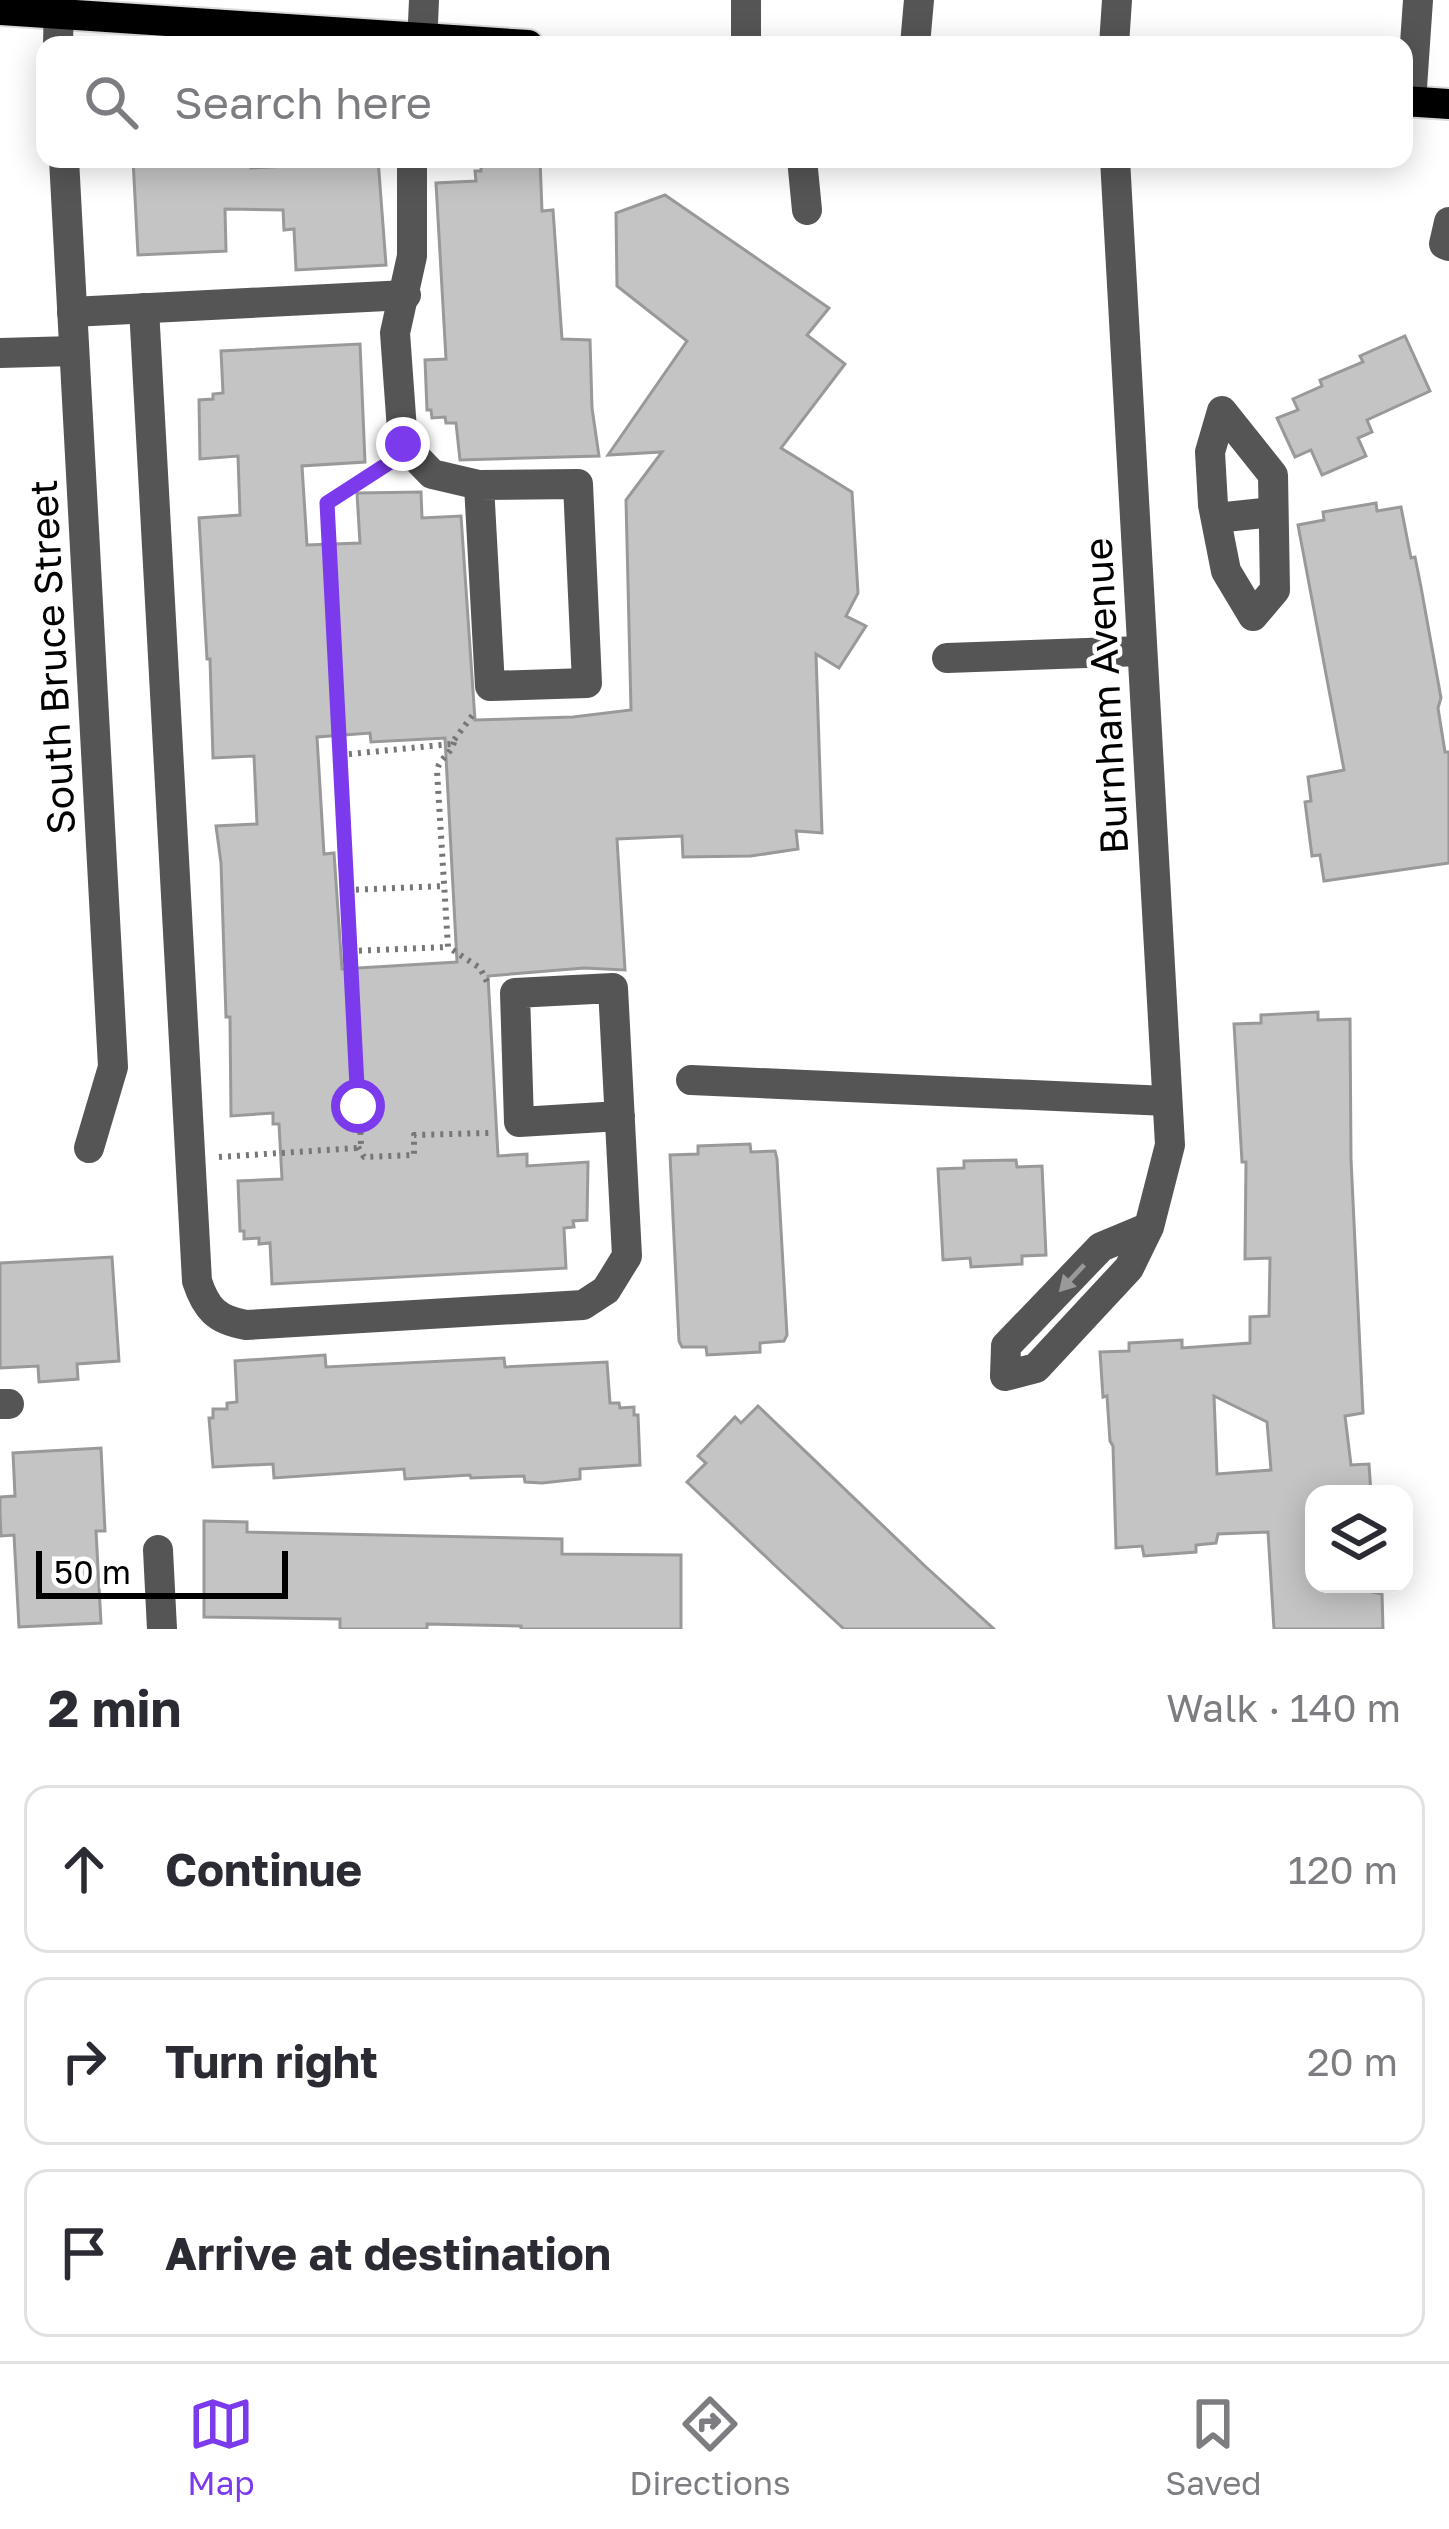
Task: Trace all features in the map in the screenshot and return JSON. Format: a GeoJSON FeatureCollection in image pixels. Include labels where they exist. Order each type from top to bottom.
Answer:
{"type":"FeatureCollection","features":[{"type":"Feature","properties":{"kind":"main road"},"geometry":{"type":"LineString","coordinates":[[0,10],[58,20],[323,36]]}},
{"type":"Feature","properties":{"kind":"main road"},"geometry":{"type":"LineString","coordinates":[[1413,101],[1449,104]]}},
{"type":"Feature","properties":{"kind":"street"},"geometry":{"type":"LineString","coordinates":[[422,36],[424,0]]}},
{"type":"Feature","properties":{"kind":"street"},"geometry":{"type":"LineString","coordinates":[[746,0],[746,36]]}},
{"type":"Feature","properties":{"kind":"street"},"geometry":{"type":"LineString","coordinates":[[916,36],[920,0]]}},
{"type":"Feature","properties":{"kind":"street"},"geometry":{"type":"LineString","coordinates":[[1115,36],[1118,0]]}},
{"type":"Feature","properties":{"kind":"street"},"geometry":{"type":"LineString","coordinates":[[1413,50],[1418,0]]}},
{"type":"Feature","properties":{"kind":"street","name":"South Bruce Street"},"geometry":{"type":"LineString","coordinates":[[64,168],[113,1067],[89,1148]]}},
{"type":"Feature","properties":{"kind":"street"},"geometry":{"type":"LineString","coordinates":[[412,168],[412,256],[395,333],[403,444],[432,474],[479,485],[578,484],[587,683],[490,686],[479,485]]}},
{"type":"Feature","properties":{"kind":"street"},"geometry":{"type":"LineString","coordinates":[[803,168],[807,210]]}},
{"type":"Feature","properties":{"kind":"street","name":"Burnham Avenue"},"geometry":{"type":"LineString","coordinates":[[1115,168],[1170,1145],[1150,1227],[1130,1268],[1036,1368],[1005,1376],[1006,1346],[1100,1247],[1150,1227]]}},
{"type":"Feature","properties":{"kind":"street"},"geometry":{"type":"LineString","coordinates":[[1449,222],[1444,244],[1449,246]]}},
{"type":"Feature","properties":{"kind":"street"},"geometry":{"type":"LineString","coordinates":[[72,312],[406,296]]}},
{"type":"Feature","properties":{"kind":"street"},"geometry":{"type":"LineString","coordinates":[[144,308],[197,1281],[208,1307],[220,1319],[246,1324],[583,1306],[606,1289],[627,1256],[620,1116],[613,988],[515,993],[519,1122],[620,1116]]}},
{"type":"Feature","properties":{"kind":"street"},"geometry":{"type":"LineString","coordinates":[[0,353],[74,351]]}},
{"type":"Feature","properties":{"kind":"street"},"geometry":{"type":"LineString","coordinates":[[1222,410],[1273,475],[1274,512],[1275,590],[1253,616],[1226,571],[1216,518],[1210,452],[1222,410]]}},
{"type":"Feature","properties":{"kind":"street"},"geometry":{"type":"LineString","coordinates":[[1216,518],[1274,512]]}},
{"type":"Feature","properties":{"kind":"street"},"geometry":{"type":"LineString","coordinates":[[947,658],[1142,651]]}},
{"type":"Feature","properties":{"kind":"street"},"geometry":{"type":"LineString","coordinates":[[691,1080],[1167,1101]]}},
{"type":"Feature","properties":{"kind":"street"},"geometry":{"type":"LineString","coordinates":[[158,1550],[162,1629]]}},
{"type":"Feature","properties":{"kind":"path"},"geometry":{"type":"LineString","coordinates":[[409,450],[327,503],[358,1147],[364,1156],[414,1155],[414,1135],[500,1133],[500,1123],[519,1122]]}},
{"type":"Feature","properties":{"kind":"path"},"geometry":{"type":"LineString","coordinates":[[448,947],[437,770],[469,717],[484,705],[490,686]]}},
{"type":"Feature","properties":{"kind":"path"},"geometry":{"type":"LineString","coordinates":[[340,755],[454,742]]}},
{"type":"Feature","properties":{"kind":"path"},"geometry":{"type":"LineString","coordinates":[[347,890],[444,886]]}},
{"type":"Feature","properties":{"kind":"path"},"geometry":{"type":"LineString","coordinates":[[350,951],[448,947],[480,968],[485,981],[515,993]]}},
{"type":"Feature","properties":{"kind":"path"},"geometry":{"type":"LineString","coordinates":[[191,1159],[358,1147]]}},
{"type":"Feature","properties":{"kind":"building"},"geometry":{"type":"Polygon","coordinates":[[[133,168],[379,168],[386,265],[296,270],[294,229],[284,230],[283,210],[225,209],[226,251],[138,255],[133,168]]]}},
{"type":"Feature","properties":{"kind":"building"},"geometry":{"type":"Polygon","coordinates":[[[540,168],[542,211],[553,210],[562,339],[590,340],[599,456],[460,460],[456,423],[446,423],[445,417],[432,418],[427,410],[425,360],[446,359],[436,183],[476,181],[475,171],[540,168]]]}},
{"type":"Feature","properties":{"kind":"building"},"geometry":{"type":"Polygon","coordinates":[[[665,195],[829,308],[807,335],[845,364],[781,448],[852,492],[858,593],[846,616],[866,626],[839,668],[816,654],[822,833],[796,831],[798,849],[751,856],[683,857],[682,836],[617,839],[625,970],[584,968],[488,976],[498,1156],[527,1154],[527,1166],[588,1162],[587,1220],[573,1221],[574,1227],[564,1228],[566,1268],[272,1284],[270,1243],[244,1239],[240,1231],[238,1181],[282,1179],[279,1124],[273,1124],[273,1113],[231,1116],[230,1017],[226,1017],[216,826],[257,824],[254,756],[213,758],[199,518],[240,515],[238,456],[200,459],[199,400],[223,393],[221,351],[360,344],[365,462],[302,466],[307,545],[360,543],[357,493],[421,492],[422,518],[461,516],[475,720],[631,710],[626,500],[662,452],[608,455],[687,341],[617,286],[616,213],[665,195]],[[370,733],[317,737],[324,854],[334,853],[342,969],[457,962],[445,738],[371,742],[370,733]]]}},
{"type":"Feature","properties":{"kind":"building"},"geometry":{"type":"Polygon","coordinates":[[[1405,336],[1430,391],[1367,420],[1372,432],[1358,438],[1366,456],[1322,475],[1311,450],[1295,457],[1277,418],[1298,410],[1293,399],[1322,386],[1320,380],[1363,362],[1360,356],[1405,336]]]}},
{"type":"Feature","properties":{"kind":"building"},"geometry":{"type":"Polygon","coordinates":[[[1376,503],[1377,511],[1401,507],[1411,558],[1415,557],[1441,698],[1438,708],[1445,752],[1449,752],[1449,863],[1324,881],[1320,855],[1312,856],[1305,802],[1311,801],[1308,777],[1344,770],[1298,525],[1324,520],[1323,512],[1376,503]]]}},
{"type":"Feature","properties":{"kind":"building"},"geometry":{"type":"Polygon","coordinates":[[[1318,1012],[1318,1020],[1350,1019],[1351,1159],[1363,1413],[1345,1416],[1351,1465],[1369,1464],[1370,1485],[1305,1485],[1305,1593],[1382,1594],[1383,1629],[1274,1629],[1268,1532],[1218,1534],[1216,1543],[1196,1545],[1196,1552],[1144,1556],[1142,1546],[1116,1548],[1113,1446],[1100,1352],[1129,1351],[1129,1343],[1182,1340],[1182,1348],[1250,1343],[1250,1317],[1269,1316],[1270,1258],[1245,1259],[1246,1162],[1242,1162],[1234,1024],[1261,1023],[1261,1015],[1318,1012]],[[1214,1396],[1217,1474],[1271,1470],[1267,1422],[1214,1396]]]}},
{"type":"Feature","properties":{"kind":"building"},"geometry":{"type":"Polygon","coordinates":[[[750,1144],[751,1152],[775,1151],[777,1159],[787,1335],[784,1341],[760,1343],[760,1352],[707,1355],[706,1347],[682,1347],[679,1341],[670,1155],[698,1154],[698,1146],[750,1144]]]}},
{"type":"Feature","properties":{"kind":"building"},"geometry":{"type":"Polygon","coordinates":[[[1016,1160],[1017,1167],[1042,1166],[1046,1255],[1022,1256],[1022,1264],[971,1267],[970,1258],[943,1260],[938,1169],[964,1168],[964,1161],[1016,1160]]]}},
{"type":"Feature","properties":{"kind":"building"},"geometry":{"type":"Polygon","coordinates":[[[112,1257],[119,1361],[77,1364],[78,1379],[39,1382],[38,1366],[0,1368],[0,1263],[112,1257]]]}},
{"type":"Feature","properties":{"kind":"building"},"geometry":{"type":"Polygon","coordinates":[[[325,1355],[326,1367],[504,1358],[505,1367],[607,1362],[610,1403],[634,1407],[638,1415],[640,1465],[580,1469],[580,1479],[542,1483],[525,1482],[524,1476],[405,1479],[404,1469],[274,1478],[273,1464],[213,1467],[209,1418],[213,1418],[213,1409],[227,1409],[227,1403],[237,1402],[235,1361],[325,1355]]]}},
{"type":"Feature","properties":{"kind":"building"},"geometry":{"type":"Polygon","coordinates":[[[758,1406],[994,1629],[844,1629],[782,1572],[687,1482],[706,1463],[698,1456],[735,1417],[741,1423],[758,1406]]]}},
{"type":"Feature","properties":{"kind":"building"},"geometry":{"type":"Polygon","coordinates":[[[101,1448],[105,1531],[96,1531],[101,1623],[19,1627],[14,1535],[1,1536],[0,1513],[0,1497],[15,1496],[13,1453],[101,1448]]]}},
{"type":"Feature","properties":{"kind":"building"},"geometry":{"type":"Polygon","coordinates":[[[204,1521],[247,1522],[247,1532],[562,1539],[562,1554],[681,1555],[681,1629],[427,1624],[427,1629],[340,1629],[340,1619],[204,1617],[204,1521]]]}},
{"type":"Feature","properties":{"kind":"route"},"geometry":{"type":"LineString","coordinates":[[358,1106],[327,503],[409,450],[403,444]]}}]}
